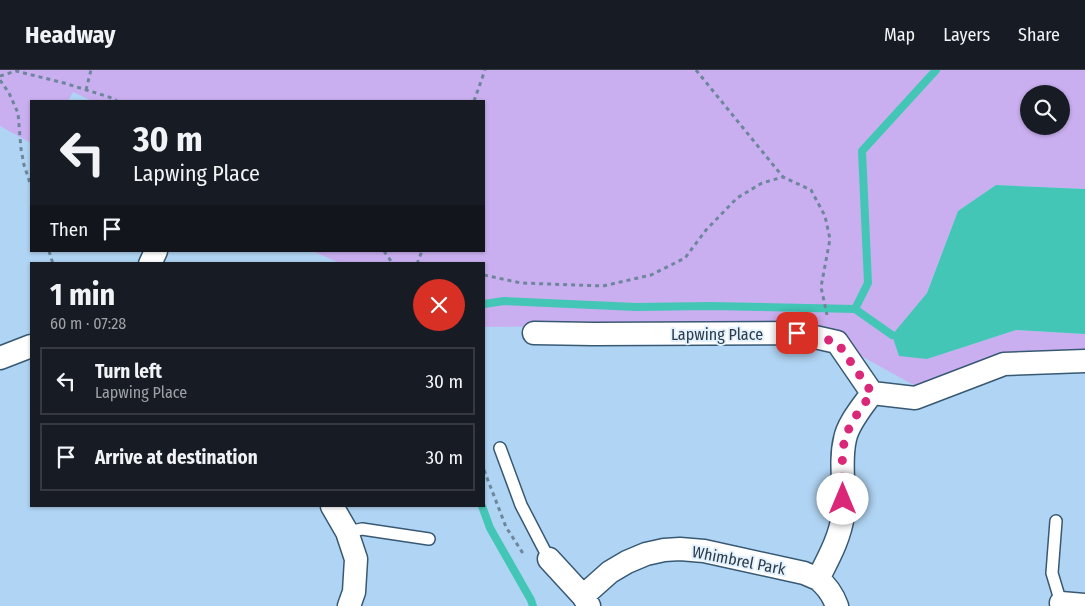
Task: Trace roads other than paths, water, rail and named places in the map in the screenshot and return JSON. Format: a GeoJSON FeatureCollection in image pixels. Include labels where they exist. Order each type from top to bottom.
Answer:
{"type":"FeatureCollection","features":[{"type":"Feature","properties":{"kind":"street","name":"Lapwing Place"},"geometry":{"type":"LineString","coordinates":[[534,333],[797,333],[837,342],[872,393]]}},
{"type":"Feature","properties":{"kind":"street"},"geometry":{"type":"LineString","coordinates":[[0,358],[30,346]]}},
{"type":"Feature","properties":{"kind":"street"},"geometry":{"type":"LineString","coordinates":[[837,606],[825,585],[818,579],[840,530],[843,514],[843,454],[845,438],[858,413],[872,393],[915,398],[1004,364],[1085,361]]}},
{"type":"Feature","properties":{"kind":"street"},"geometry":{"type":"LineString","coordinates":[[333,507],[348,532],[356,559],[354,592],[349,606]]}},
{"type":"Feature","properties":{"kind":"street","name":"Whimbrel Park"},"geometry":{"type":"LineString","coordinates":[[549,559],[586,601],[610,572],[626,562],[646,554],[664,550],[704,551],[804,572],[818,579]]}},
{"type":"Feature","properties":{"kind":"street"},"geometry":{"type":"LineString","coordinates":[[1061,603],[1085,605]]}},
{"type":"Feature","properties":{"kind":"lane","name":"Whimbrel Park"},"geometry":{"type":"LineString","coordinates":[[500,448],[521,505],[549,559]]}},
{"type":"Feature","properties":{"kind":"lane"},"geometry":{"type":"LineString","coordinates":[[1056,521],[1052,573],[1061,603]]}},
{"type":"Feature","properties":{"kind":"lane"},"geometry":{"type":"LineString","coordinates":[[348,532],[362,529],[429,539]]}},
{"type":"Feature","properties":{"kind":"waterway"},"geometry":{"type":"LineString","coordinates":[[855,309],[868,283],[862,151],[936,70]]}},
{"type":"Feature","properties":{"kind":"waterway"},"geometry":{"type":"LineString","coordinates":[[485,304],[504,301],[636,307],[711,306],[855,309],[892,335]]}},
{"type":"Feature","properties":{"kind":"waterway"},"geometry":{"type":"LineString","coordinates":[[482,507],[490,528],[533,606]]}}]}
